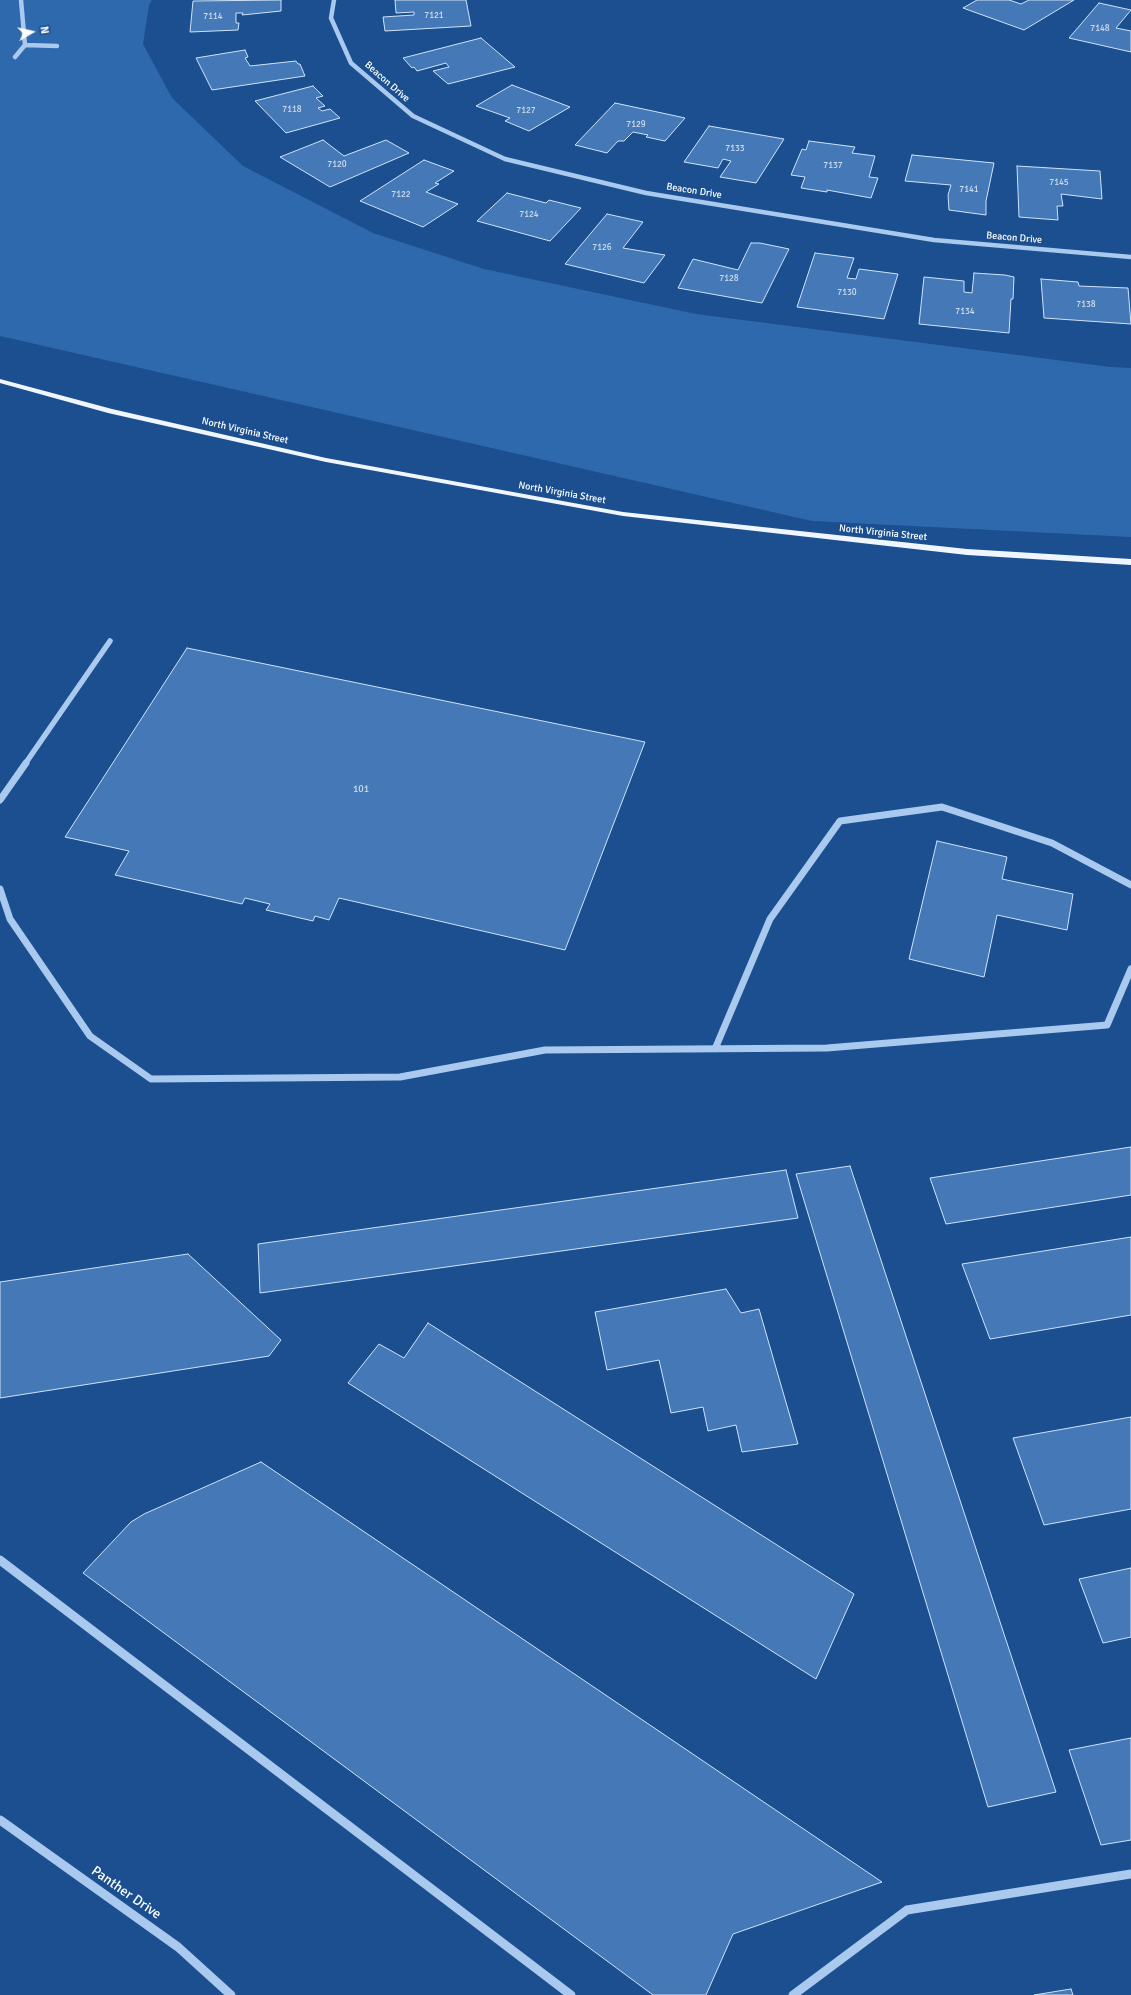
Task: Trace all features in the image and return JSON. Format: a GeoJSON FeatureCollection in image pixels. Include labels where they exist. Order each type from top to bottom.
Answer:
{"type":"FeatureCollection","features":[{"type":"Feature","properties":{"kind":"main road","name":"North Virginia Street"},"geometry":{"type":"LineString","coordinates":[[0,381],[111,411],[326,460],[623,514],[967,552],[1131,562]]}},
{"type":"Feature","properties":{"kind":"street"},"geometry":{"type":"LineString","coordinates":[[15,57],[25,45],[21,0]]}},
{"type":"Feature","properties":{"kind":"street","name":"Beacon Drive"},"geometry":{"type":"LineString","coordinates":[[334,0],[331,18],[351,63],[413,116],[505,160],[646,193],[934,240],[1131,256]]}},
{"type":"Feature","properties":{"kind":"street"},"geometry":{"type":"LineString","coordinates":[[25,45],[57,46]]}},
{"type":"Feature","properties":{"kind":"street"},"geometry":{"type":"LineString","coordinates":[[0,800],[110,641]]}},
{"type":"Feature","properties":{"kind":"street"},"geometry":{"type":"LineString","coordinates":[[715,1049],[770,919],[840,821],[942,807],[1052,843],[1131,885]]}},
{"type":"Feature","properties":{"kind":"street"},"geometry":{"type":"LineString","coordinates":[[0,889],[10,919],[90,1036],[151,1079],[400,1077],[545,1050],[827,1048],[1107,1025],[1131,969]]}},
{"type":"Feature","properties":{"kind":"street"},"geometry":{"type":"LineString","coordinates":[[0,1560],[572,1995]]}},
{"type":"Feature","properties":{"kind":"street","name":"Panther Drive"},"geometry":{"type":"LineString","coordinates":[[0,1820],[178,1947],[231,1995]]}},
{"type":"Feature","properties":{"kind":"street"},"geometry":{"type":"LineString","coordinates":[[793,1995],[907,1910],[1131,1874]]}},
{"type":"Feature","properties":{"kind":"shaded area"},"geometry":{"type":"Polygon","coordinates":[[[0,0],[152,0],[149,5],[143,44],[172,98],[243,166],[373,233],[484,269],[696,314],[1111,367],[1131,368],[1131,537],[812,521],[0,336],[0,0]]]}},
{"type":"Feature","properties":{"kind":"building"},"geometry":{"type":"Polygon","coordinates":[[[281,0],[281,11],[242,15],[243,13],[236,13],[236,23],[239,23],[238,30],[190,32],[193,1],[281,0]]]}},
{"type":"Feature","properties":{"kind":"building"},"geometry":{"type":"Polygon","coordinates":[[[395,0],[466,0],[471,26],[385,31],[383,17],[414,15],[414,12],[396,13],[395,0]]]}},
{"type":"Feature","properties":{"kind":"building"},"geometry":{"type":"Polygon","coordinates":[[[977,0],[1009,0],[1021,4],[1029,0],[1074,0],[1024,30],[963,8],[977,0]]]}},
{"type":"Feature","properties":{"kind":"building"},"geometry":{"type":"Polygon","coordinates":[[[1099,3],[1131,10],[1116,28],[1131,31],[1131,52],[1069,38],[1099,3]]]}},
{"type":"Feature","properties":{"kind":"building"},"geometry":{"type":"Polygon","coordinates":[[[481,38],[515,67],[448,84],[433,71],[449,67],[446,63],[417,71],[414,67],[412,68],[403,58],[481,38]]]}},
{"type":"Feature","properties":{"kind":"building"},"geometry":{"type":"Polygon","coordinates":[[[245,50],[248,57],[245,58],[250,66],[296,61],[300,64],[305,76],[212,90],[196,58],[245,50]]]}},
{"type":"Feature","properties":{"kind":"building"},"geometry":{"type":"Polygon","coordinates":[[[512,85],[570,107],[529,131],[505,121],[510,118],[476,106],[512,85]]]}},
{"type":"Feature","properties":{"kind":"building"},"geometry":{"type":"Polygon","coordinates":[[[313,86],[323,96],[316,98],[325,106],[318,108],[322,111],[330,109],[340,118],[286,133],[255,101],[313,86]]]}},
{"type":"Feature","properties":{"kind":"building"},"geometry":{"type":"Polygon","coordinates":[[[615,103],[685,118],[665,141],[646,137],[648,135],[633,132],[624,141],[618,141],[607,153],[575,145],[615,103]]]}},
{"type":"Feature","properties":{"kind":"building"},"geometry":{"type":"Polygon","coordinates":[[[709,126],[784,139],[756,183],[720,177],[731,161],[723,159],[718,168],[684,162],[709,126]]]}},
{"type":"Feature","properties":{"kind":"building"},"geometry":{"type":"Polygon","coordinates":[[[323,140],[344,156],[386,140],[409,153],[330,187],[280,157],[323,140]]]}},
{"type":"Feature","properties":{"kind":"building"},"geometry":{"type":"Polygon","coordinates":[[[809,141],[855,147],[852,153],[875,156],[869,177],[878,178],[871,198],[827,190],[827,192],[801,188],[805,177],[791,175],[802,149],[806,150],[809,141]]]}},
{"type":"Feature","properties":{"kind":"building"},"geometry":{"type":"Polygon","coordinates":[[[912,155],[994,163],[986,201],[986,215],[949,210],[948,195],[951,185],[905,181],[912,155]]]}},
{"type":"Feature","properties":{"kind":"building"},"geometry":{"type":"Polygon","coordinates":[[[424,160],[454,171],[435,183],[439,184],[426,192],[458,204],[423,227],[360,201],[424,160]]]}},
{"type":"Feature","properties":{"kind":"building"},"geometry":{"type":"Polygon","coordinates":[[[1017,166],[1100,171],[1102,199],[1061,194],[1063,206],[1057,206],[1058,220],[1019,217],[1017,166]]]}},
{"type":"Feature","properties":{"kind":"building"},"geometry":{"type":"Polygon","coordinates":[[[507,193],[546,203],[549,200],[581,208],[550,241],[477,221],[507,193]]]}},
{"type":"Feature","properties":{"kind":"building"},"geometry":{"type":"Polygon","coordinates":[[[607,214],[643,222],[623,248],[665,255],[644,283],[565,264],[607,214]]]}},
{"type":"Feature","properties":{"kind":"building"},"geometry":{"type":"Polygon","coordinates":[[[751,243],[760,243],[789,249],[762,303],[678,288],[693,259],[738,270],[751,243]]]}},
{"type":"Feature","properties":{"kind":"building"},"geometry":{"type":"Polygon","coordinates":[[[815,253],[854,258],[847,278],[856,279],[859,269],[898,274],[884,319],[797,307],[815,253]]]}},
{"type":"Feature","properties":{"kind":"building"},"geometry":{"type":"Polygon","coordinates":[[[974,273],[1014,277],[1009,333],[919,324],[924,277],[964,281],[964,292],[972,293],[974,273]]]}},
{"type":"Feature","properties":{"kind":"building"},"geometry":{"type":"Polygon","coordinates":[[[1041,279],[1078,282],[1079,286],[1128,288],[1131,324],[1044,318],[1041,279]]]}},
{"type":"Feature","properties":{"kind":"building"},"geometry":{"type":"Polygon","coordinates":[[[187,648],[645,742],[565,950],[339,898],[329,920],[315,916],[313,921],[266,910],[270,904],[245,898],[242,904],[115,875],[129,851],[65,837],[187,648]]]}},
{"type":"Feature","properties":{"kind":"building"},"geometry":{"type":"Polygon","coordinates":[[[937,841],[1007,857],[1002,879],[1073,894],[1067,930],[997,915],[984,977],[909,959],[937,841]]]}},
{"type":"Feature","properties":{"kind":"building"},"geometry":{"type":"Polygon","coordinates":[[[1131,1147],[1131,1195],[946,1224],[930,1178],[1131,1147]]]}},
{"type":"Feature","properties":{"kind":"building"},"geometry":{"type":"Polygon","coordinates":[[[850,1166],[1056,1792],[988,1807],[796,1174],[850,1166]]]}},
{"type":"Feature","properties":{"kind":"building"},"geometry":{"type":"Polygon","coordinates":[[[786,1170],[798,1218],[260,1293],[258,1244],[786,1170]]]}},
{"type":"Feature","properties":{"kind":"building"},"geometry":{"type":"Polygon","coordinates":[[[1131,1237],[1131,1315],[990,1339],[962,1264],[1131,1237]]]}},
{"type":"Feature","properties":{"kind":"building"},"geometry":{"type":"Polygon","coordinates":[[[188,1254],[281,1340],[269,1356],[0,1398],[0,1282],[188,1254]]]}},
{"type":"Feature","properties":{"kind":"building"},"geometry":{"type":"Polygon","coordinates":[[[726,1289],[741,1313],[759,1309],[798,1444],[742,1452],[736,1425],[708,1431],[703,1407],[671,1413],[659,1360],[607,1370],[595,1312],[726,1289]]]}},
{"type":"Feature","properties":{"kind":"building"},"geometry":{"type":"Polygon","coordinates":[[[428,1323],[854,1594],[816,1679],[348,1383],[379,1344],[404,1358],[428,1323]]]}},
{"type":"Feature","properties":{"kind":"building"},"geometry":{"type":"Polygon","coordinates":[[[1131,1417],[1131,1509],[1044,1525],[1013,1438],[1131,1417]]]}},
{"type":"Feature","properties":{"kind":"building"},"geometry":{"type":"Polygon","coordinates":[[[261,1462],[882,1882],[733,1934],[706,1995],[653,1995],[83,1573],[131,1522],[144,1514],[261,1462]]]}},
{"type":"Feature","properties":{"kind":"building"},"geometry":{"type":"Polygon","coordinates":[[[1131,1568],[1131,1637],[1103,1643],[1079,1579],[1131,1568]]]}},
{"type":"Feature","properties":{"kind":"building"},"geometry":{"type":"Polygon","coordinates":[[[1131,1738],[1131,1840],[1101,1845],[1069,1750],[1131,1738]]]}},
{"type":"Feature","properties":{"kind":"building"},"geometry":{"type":"Polygon","coordinates":[[[1071,1989],[1073,1995],[1034,1995],[1071,1989]]]}}]}
